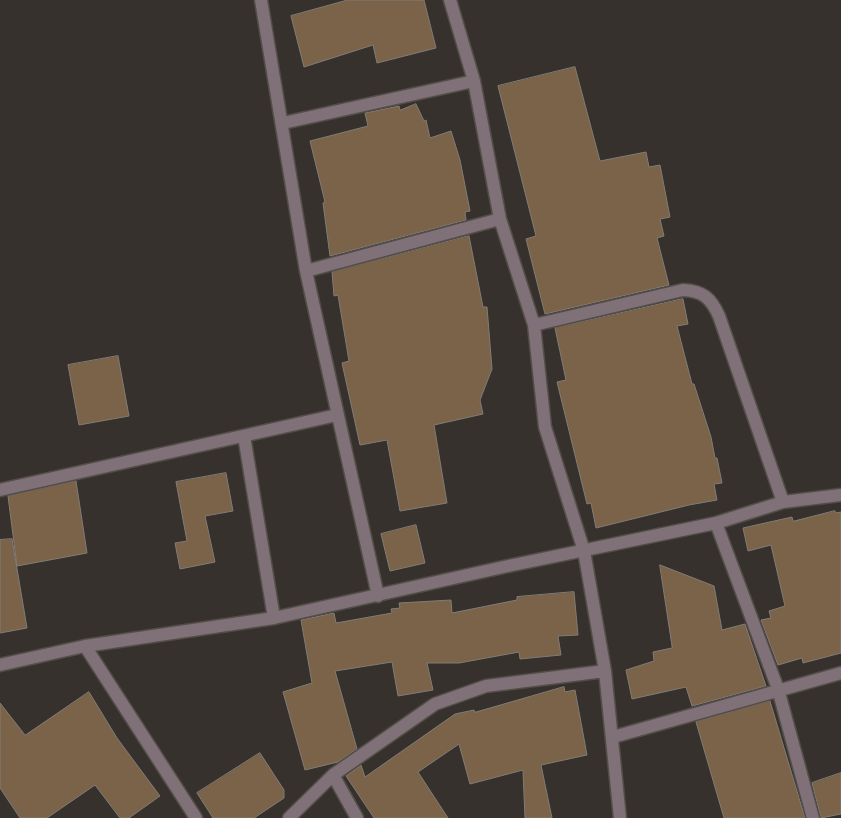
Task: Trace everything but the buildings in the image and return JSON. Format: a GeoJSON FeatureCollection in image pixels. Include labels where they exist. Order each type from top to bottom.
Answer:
{"type":"FeatureCollection","features":[{"type":"Feature","properties":{"kind":"street"},"geometry":{"type":"LineString","coordinates":[[261,0],[283,123],[306,271],[336,415],[378,596]]}},
{"type":"Feature","properties":{"kind":"street"},"geometry":{"type":"LineString","coordinates":[[450,0],[474,81],[500,219],[534,325],[545,427],[584,550],[605,671],[620,818]]}},
{"type":"Feature","properties":{"kind":"street"},"geometry":{"type":"LineString","coordinates":[[283,123],[474,81]]}},
{"type":"Feature","properties":{"kind":"street"},"geometry":{"type":"LineString","coordinates":[[306,271],[500,219]]}},
{"type":"Feature","properties":{"kind":"street"},"geometry":{"type":"LineString","coordinates":[[534,325],[683,290],[694,291],[708,297],[718,316],[783,502]]}},
{"type":"Feature","properties":{"kind":"street"},"geometry":{"type":"LineString","coordinates":[[0,490],[336,415]]}},
{"type":"Feature","properties":{"kind":"street"},"geometry":{"type":"LineString","coordinates":[[244,436],[274,618]]}},
{"type":"Feature","properties":{"kind":"street"},"geometry":{"type":"LineString","coordinates":[[0,665],[85,646],[274,618],[716,523],[783,502],[841,495]]}},
{"type":"Feature","properties":{"kind":"street"},"geometry":{"type":"LineString","coordinates":[[716,523],[778,690],[813,818]]}},
{"type":"Feature","properties":{"kind":"street"},"geometry":{"type":"LineString","coordinates":[[85,646],[196,818]]}},
{"type":"Feature","properties":{"kind":"street"},"geometry":{"type":"LineString","coordinates":[[289,818],[333,775],[435,704],[486,686],[605,671]]}},
{"type":"Feature","properties":{"kind":"street"},"geometry":{"type":"LineString","coordinates":[[613,737],[841,673]]}},
{"type":"Feature","properties":{"kind":"street"},"geometry":{"type":"LineString","coordinates":[[333,775],[357,818]]}}]}
